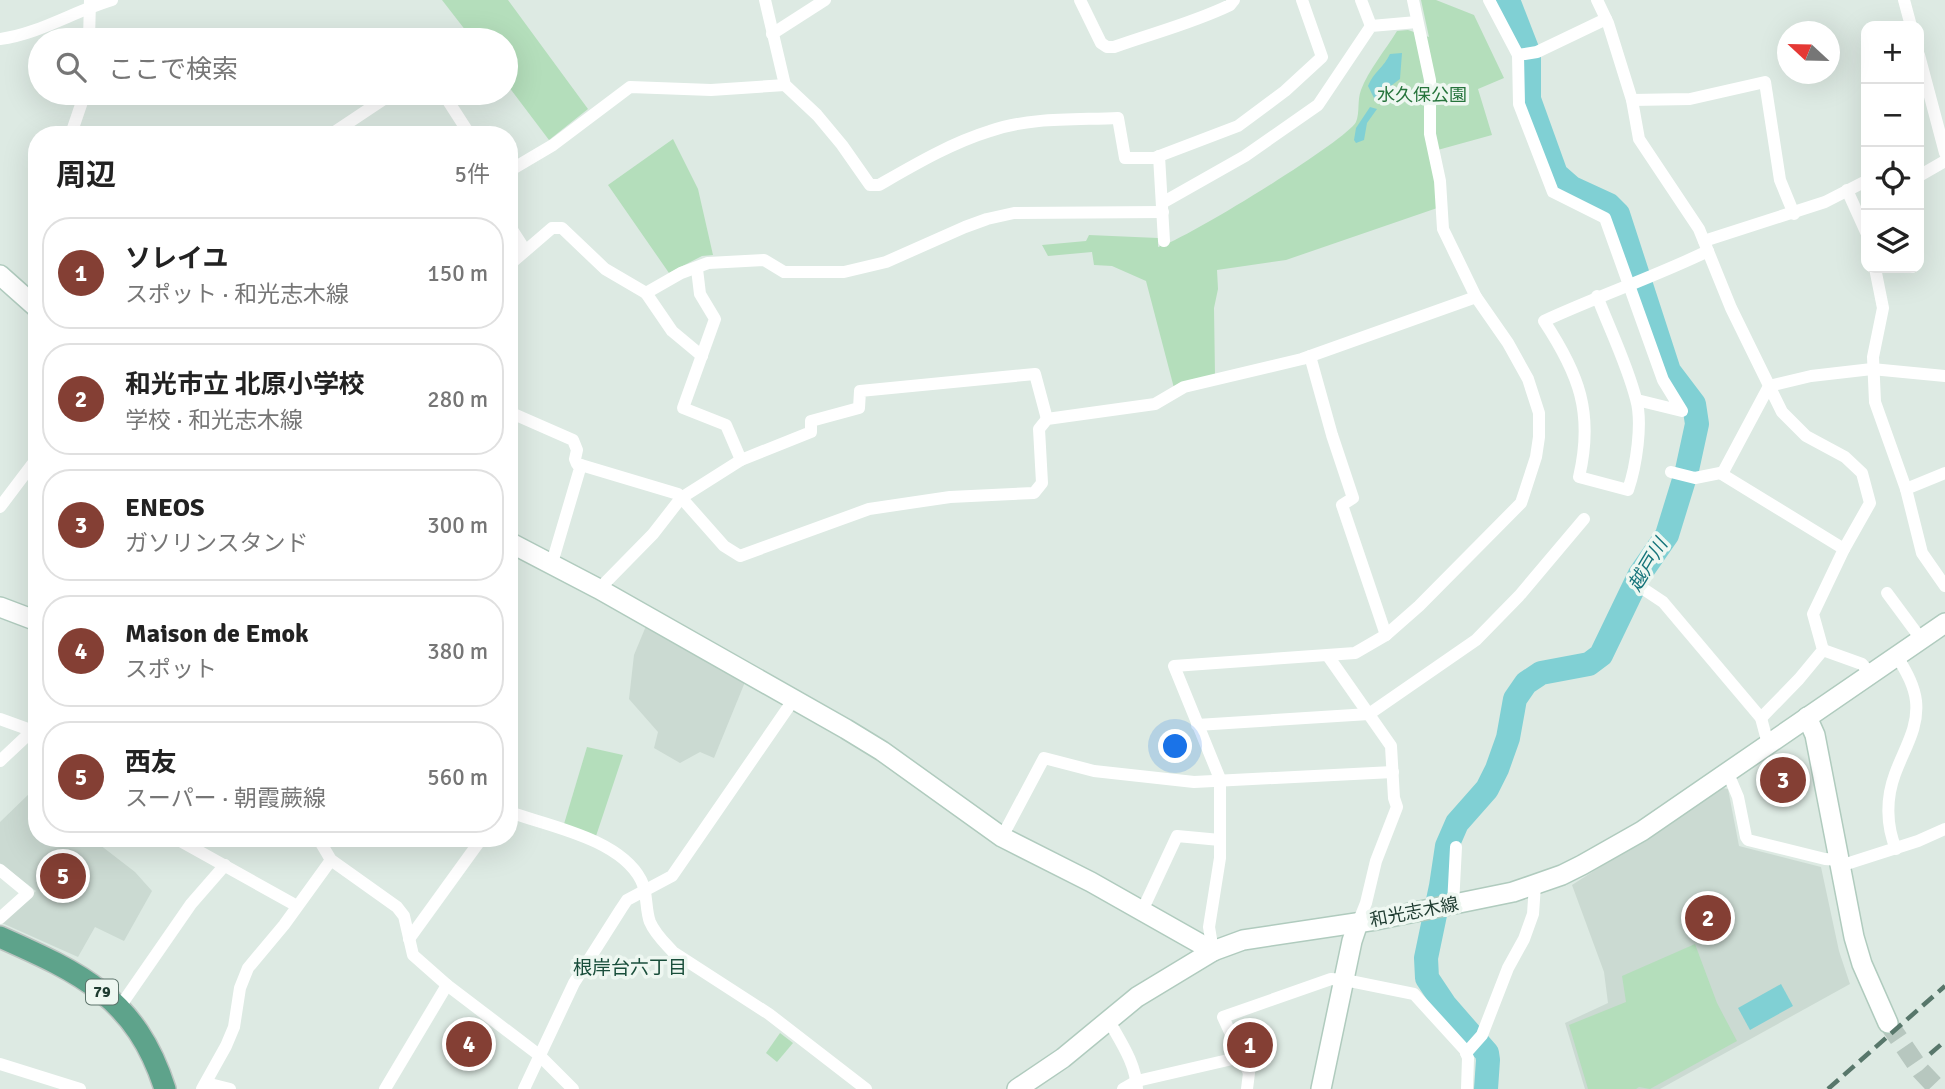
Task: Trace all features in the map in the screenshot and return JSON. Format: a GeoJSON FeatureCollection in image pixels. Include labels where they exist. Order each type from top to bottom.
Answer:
{"type":"FeatureCollection","features":[{"type":"Feature","properties":{"kind":"main road"},"geometry":{"type":"LineString","coordinates":[[0,275],[28,300]]}},
{"type":"Feature","properties":{"kind":"main road"},"geometry":{"type":"LineString","coordinates":[[518,546],[599,589],[883,751],[1003,837],[1091,882],[1213,951]]}},
{"type":"Feature","properties":{"kind":"main road"},"geometry":{"type":"LineString","coordinates":[[0,607],[28,618]]}},
{"type":"Feature","properties":{"kind":"main road","name":"和光志木線"},"geometry":{"type":"LineString","coordinates":[[1017,1089],[1063,1058],[1137,997],[1213,951],[1244,940],[1441,908],[1535,885],[1572,870],[1623,843],[1945,623]]}},
{"type":"Feature","properties":{"kind":"main road"},"geometry":{"type":"LineString","coordinates":[[1807,717],[1815,735],[1862,964],[1888,1023]]}},
{"type":"Feature","properties":{"kind":"main road"},"geometry":{"type":"LineString","coordinates":[[1321,1089],[1358,923]]}},
{"type":"Feature","properties":{"kind":"main road","name":"79"},"geometry":{"type":"LineString","coordinates":[[0,937],[71,970],[100,990],[119,1008],[141,1036],[165,1089]]}},
{"type":"Feature","properties":{"kind":"street"},"geometry":{"type":"LineString","coordinates":[[37,28],[90,3],[112,0]]}},
{"type":"Feature","properties":{"kind":"street"},"geometry":{"type":"LineString","coordinates":[[765,0],[785,85],[834,135],[870,186],[879,185],[929,158],[990,131],[1018,124],[1118,118],[1125,158],[1154,158],[1238,126],[1285,91],[1322,57],[1302,0]]}},
{"type":"Feature","properties":{"kind":"street"},"geometry":{"type":"LineString","coordinates":[[772,34],[825,0]]}},
{"type":"Feature","properties":{"kind":"street"},"geometry":{"type":"LineString","coordinates":[[1080,0],[1101,43],[1107,47],[1186,24],[1230,5],[1234,0]]}},
{"type":"Feature","properties":{"kind":"street"},"geometry":{"type":"LineString","coordinates":[[1361,0],[1371,26]]}},
{"type":"Feature","properties":{"kind":"street"},"geometry":{"type":"LineString","coordinates":[[1213,951],[1209,928],[1220,858],[1220,779],[1174,666],[1355,653],[1386,635],[1419,606],[1521,503],[1536,457],[1539,413],[1534,393],[1508,343],[1476,298],[1443,229],[1440,181],[1430,134],[1430,79],[1413,0]]}},
{"type":"Feature","properties":{"kind":"street"},"geometry":{"type":"LineString","coordinates":[[1489,0],[1521,55],[1519,104],[1553,192],[1605,218],[1663,380],[1682,411],[1637,400]]}},
{"type":"Feature","properties":{"kind":"street"},"geometry":{"type":"LineString","coordinates":[[1597,0],[1606,19],[1632,100],[1639,139],[1685,207],[1706,246],[1731,308],[1782,412],[1806,436],[1845,457],[1862,473],[1870,503],[1844,549],[1813,614],[1823,650]]}},
{"type":"Feature","properties":{"kind":"street"},"geometry":{"type":"LineString","coordinates":[[1904,0],[1910,21]]}},
{"type":"Feature","properties":{"kind":"street"},"geometry":{"type":"LineString","coordinates":[[89,28],[90,3]]}},
{"type":"Feature","properties":{"kind":"street"},"geometry":{"type":"LineString","coordinates":[[1521,55],[1538,52],[1606,19]]}},
{"type":"Feature","properties":{"kind":"street"},"geometry":{"type":"LineString","coordinates":[[1371,26],[1417,22]]}},
{"type":"Feature","properties":{"kind":"street"},"geometry":{"type":"LineString","coordinates":[[646,293],[681,273],[697,269],[708,262],[764,260],[784,272],[844,272],[886,262],[965,227],[1014,213],[1162,207],[1245,156],[1318,105],[1371,26]]}},
{"type":"Feature","properties":{"kind":"street"},"geometry":{"type":"LineString","coordinates":[[0,39],[18,37],[28,32]]}},
{"type":"Feature","properties":{"kind":"street"},"geometry":{"type":"LineString","coordinates":[[1924,74],[1945,153]]}},
{"type":"Feature","properties":{"kind":"street"},"geometry":{"type":"LineString","coordinates":[[1632,100],[1690,99],[1765,82],[1780,180],[1794,214]]}},
{"type":"Feature","properties":{"kind":"street"},"geometry":{"type":"LineString","coordinates":[[518,166],[553,145],[630,87],[711,90],[785,85]]}},
{"type":"Feature","properties":{"kind":"street"},"geometry":{"type":"LineString","coordinates":[[74,126],[81,105]]}},
{"type":"Feature","properties":{"kind":"street"},"geometry":{"type":"LineString","coordinates":[[344,126],[375,105]]}},
{"type":"Feature","properties":{"kind":"street"},"geometry":{"type":"LineString","coordinates":[[451,105],[464,126]]}},
{"type":"Feature","properties":{"kind":"street"},"geometry":{"type":"LineString","coordinates":[[1159,156],[1164,241]]}},
{"type":"Feature","properties":{"kind":"street"},"geometry":{"type":"LineString","coordinates":[[1924,173],[1945,161]]}},
{"type":"Feature","properties":{"kind":"street"},"geometry":{"type":"LineString","coordinates":[[1597,296],[1637,400],[1638,435],[1628,490],[1579,477],[1585,432],[1581,395],[1566,355],[1544,321],[1597,296],[1646,280],[1706,246],[1825,202],[1861,183]]}},
{"type":"Feature","properties":{"kind":"street"},"geometry":{"type":"LineString","coordinates":[[1847,190],[1861,221]]}},
{"type":"Feature","properties":{"kind":"street"},"geometry":{"type":"LineString","coordinates":[[518,257],[552,228],[562,228],[605,269],[646,293],[672,331],[702,356]]}},
{"type":"Feature","properties":{"kind":"street"},"geometry":{"type":"LineString","coordinates":[[518,239],[525,250]]}},
{"type":"Feature","properties":{"kind":"street"},"geometry":{"type":"LineString","coordinates":[[697,269],[700,294],[715,319],[683,408],[726,425],[741,460]]}},
{"type":"Feature","properties":{"kind":"street"},"geometry":{"type":"LineString","coordinates":[[1876,273],[1883,308],[1872,369],[1875,402],[1906,489],[1922,553],[1945,586]]}},
{"type":"Feature","properties":{"kind":"street"},"geometry":{"type":"LineString","coordinates":[[518,416],[573,440],[578,450],[576,464],[677,494],[724,547],[740,556],[869,509],[950,498],[1034,493],[1042,483],[1039,429],[1047,419],[1155,404],[1184,387],[1310,356],[1476,298]]}},
{"type":"Feature","properties":{"kind":"street"},"geometry":{"type":"LineString","coordinates":[[1310,356],[1353,498],[1342,505],[1386,635]]}},
{"type":"Feature","properties":{"kind":"street"},"geometry":{"type":"LineString","coordinates":[[1722,474],[1769,386],[1811,376],[1872,369],[1945,376]]}},
{"type":"Feature","properties":{"kind":"street"},"geometry":{"type":"LineString","coordinates":[[599,589],[653,534],[681,498],[741,460],[811,432],[811,421],[859,408],[860,391],[1034,374],[1047,419]]}},
{"type":"Feature","properties":{"kind":"street"},"geometry":{"type":"LineString","coordinates":[[552,563],[581,465]]}},
{"type":"Feature","properties":{"kind":"street"},"geometry":{"type":"LineString","coordinates":[[2,499],[28,469]]}},
{"type":"Feature","properties":{"kind":"street"},"geometry":{"type":"LineString","coordinates":[[1673,472],[1695,478],[1722,474],[1844,549]]}},
{"type":"Feature","properties":{"kind":"street"},"geometry":{"type":"LineString","coordinates":[[1906,489],[1945,473]]}},
{"type":"Feature","properties":{"kind":"street"},"geometry":{"type":"LineString","coordinates":[[1196,725],[1369,714],[1476,640],[1522,592],[1584,519]]}},
{"type":"Feature","properties":{"kind":"street"},"geometry":{"type":"LineString","coordinates":[[1645,590],[1663,603],[1761,718],[1768,744]]}},
{"type":"Feature","properties":{"kind":"street"},"geometry":{"type":"LineString","coordinates":[[1887,593],[1921,639]]}},
{"type":"Feature","properties":{"kind":"street"},"geometry":{"type":"LineString","coordinates":[[1823,650],[1862,664],[1870,673]]}},
{"type":"Feature","properties":{"kind":"street"},"geometry":{"type":"LineString","coordinates":[[1761,718],[1823,650]]}},
{"type":"Feature","properties":{"kind":"street"},"geometry":{"type":"LineString","coordinates":[[1328,656],[1391,746],[1394,798],[1397,807],[1376,861],[1366,903],[1358,923]]}},
{"type":"Feature","properties":{"kind":"street"},"geometry":{"type":"LineString","coordinates":[[1896,849],[1889,821],[1888,797],[1895,773],[1914,730],[1916,716],[1913,688],[1897,656]]}},
{"type":"Feature","properties":{"kind":"street"},"geometry":{"type":"LineString","coordinates":[[524,1089],[574,983],[621,908],[627,900],[667,880],[679,867],[794,699]]}},
{"type":"Feature","properties":{"kind":"street"},"geometry":{"type":"LineString","coordinates":[[0,719],[28,730]]}},
{"type":"Feature","properties":{"kind":"street"},"geometry":{"type":"LineString","coordinates":[[0,761],[28,737]]}},
{"type":"Feature","properties":{"kind":"street"},"geometry":{"type":"LineString","coordinates":[[1003,837],[1044,758],[1102,772],[1194,782],[1393,772]]}},
{"type":"Feature","properties":{"kind":"street"},"geometry":{"type":"LineString","coordinates":[[1727,771],[1738,797],[1745,837],[1748,840],[1840,863],[1896,849],[1945,829]]}},
{"type":"Feature","properties":{"kind":"street"},"geometry":{"type":"LineString","coordinates":[[518,814],[580,835],[608,848],[625,860],[635,871],[645,890],[650,922],[673,952],[769,1014],[866,1089]]}},
{"type":"Feature","properties":{"kind":"street"},"geometry":{"type":"LineString","coordinates":[[1142,911],[1177,836],[1220,840]]}},
{"type":"Feature","properties":{"kind":"street"},"geometry":{"type":"LineString","coordinates":[[192,847],[297,906]]}},
{"type":"Feature","properties":{"kind":"street"},"geometry":{"type":"LineString","coordinates":[[323,847],[331,860],[397,907],[404,916],[413,955],[447,985],[539,1055],[573,1089]]}},
{"type":"Feature","properties":{"kind":"street"},"geometry":{"type":"LineString","coordinates":[[409,939],[475,847]]}},
{"type":"Feature","properties":{"kind":"street"},"geometry":{"type":"LineString","coordinates":[[1441,908],[1456,847]]}},
{"type":"Feature","properties":{"kind":"street"},"geometry":{"type":"LineString","coordinates":[[230,1089],[204,1086],[234,1027],[240,988],[248,968],[331,860]]}},
{"type":"Feature","properties":{"kind":"street"},"geometry":{"type":"LineString","coordinates":[[119,1008],[191,904],[225,865]]}},
{"type":"Feature","properties":{"kind":"street"},"geometry":{"type":"LineString","coordinates":[[0,870],[29,893],[0,918]]}},
{"type":"Feature","properties":{"kind":"street"},"geometry":{"type":"LineString","coordinates":[[1467,1089],[1474,1045],[1533,914],[1535,885]]}},
{"type":"Feature","properties":{"kind":"street"},"geometry":{"type":"LineString","coordinates":[[1247,1089],[1248,1073],[1223,1017],[1331,979],[1414,994],[1474,1045]]}},
{"type":"Feature","properties":{"kind":"street"},"geometry":{"type":"LineString","coordinates":[[385,1089],[447,985]]}},
{"type":"Feature","properties":{"kind":"street"},"geometry":{"type":"LineString","coordinates":[[1108,1019],[1127,1053],[1137,1085]]}},
{"type":"Feature","properties":{"kind":"street"},"geometry":{"type":"LineString","coordinates":[[1123,1089],[1241,1057]]}},
{"type":"Feature","properties":{"kind":"street"},"geometry":{"type":"LineString","coordinates":[[0,1064],[80,1089]]}},
{"type":"Feature","properties":{"kind":"shaded area"},"geometry":{"type":"Polygon","coordinates":[[[646,626],[745,682],[714,758],[700,752],[680,763],[654,748],[658,732],[629,699],[634,655],[646,626]]]}},
{"type":"Feature","properties":{"kind":"shaded area"},"geometry":{"type":"Polygon","coordinates":[[[1723,788],[1728,789],[1739,846],[1821,867],[1839,951],[1850,984],[1660,1089],[1585,1089],[1565,1023],[1608,1003],[1604,972],[1572,885],[1723,788]]]}},
{"type":"Feature","properties":{"kind":"shaded area"},"geometry":{"type":"Polygon","coordinates":[[[28,795],[28,847],[103,847],[135,872],[152,891],[124,941],[95,927],[78,957],[2,923],[36,891],[0,863],[0,822],[28,795]]]}},
{"type":"Feature","properties":{"kind":"green space"},"geometry":{"type":"Polygon","coordinates":[[[442,0],[508,0],[588,109],[549,140],[518,99],[518,28],[464,28],[442,0]]]}},
{"type":"Feature","properties":{"kind":"green space","name":"水久保公園"},"geometry":{"type":"Polygon","coordinates":[[[1421,0],[1436,0],[1474,15],[1504,78],[1478,89],[1492,135],[1434,151],[1443,206],[1286,260],[1217,270],[1218,289],[1214,308],[1215,376],[1174,388],[1146,281],[1112,266],[1094,265],[1092,252],[1048,256],[1042,245],[1086,241],[1089,235],[1158,238],[1158,247],[1198,228],[1295,169],[1346,133],[1356,122],[1364,83],[1397,31],[1408,30],[1429,37],[1421,0]]]}},
{"type":"Feature","properties":{"kind":"green space"},"geometry":{"type":"Polygon","coordinates":[[[673,139],[698,189],[713,255],[702,256],[669,273],[608,185],[673,139]]]}},
{"type":"Feature","properties":{"kind":"green space"},"geometry":{"type":"Polygon","coordinates":[[[587,747],[623,755],[596,836],[564,824],[587,747]]]}},
{"type":"Feature","properties":{"kind":"green space"},"geometry":{"type":"Polygon","coordinates":[[[1695,944],[1717,1003],[1737,1041],[1650,1089],[1588,1089],[1569,1025],[1626,1002],[1622,976],[1695,944]]]}},
{"type":"Feature","properties":{"kind":"green space"},"geometry":{"type":"Polygon","coordinates":[[[780,1033],[793,1043],[777,1062],[766,1053],[780,1033]]]}},
{"type":"Feature","properties":{"kind":"water"},"geometry":{"type":"Polygon","coordinates":[[[1402,53],[1400,79],[1388,88],[1384,104],[1376,102],[1368,86],[1370,81],[1390,54],[1402,53]]]}},
{"type":"Feature","properties":{"kind":"water"},"geometry":{"type":"Polygon","coordinates":[[[1370,107],[1377,109],[1367,123],[1364,140],[1356,143],[1356,128],[1370,107]]]}},
{"type":"Feature","properties":{"kind":"water"},"geometry":{"type":"Polygon","coordinates":[[[1781,984],[1793,1006],[1750,1030],[1738,1008],[1781,984]]]}},
{"type":"Feature","properties":{"kind":"waterway","name":"越戸川"},"geometry":{"type":"LineString","coordinates":[[1486,1089],[1487,1053],[1445,1005],[1427,978],[1426,958],[1447,846],[1457,823],[1487,789],[1497,769],[1508,738],[1515,699],[1526,683],[1541,673],[1589,664],[1601,655],[1640,574],[1667,535],[1687,470],[1697,424],[1694,404],[1669,371],[1618,214],[1609,205],[1572,188],[1556,174],[1529,99],[1529,54],[1508,0]]}},
{"type":"Feature","properties":{"kind":"tunnel"},"geometry":{"type":"LineString","coordinates":[[1888,1023],[1921,1071],[1938,1089]]}},
{"type":"Feature","properties":{"kind":"railway"},"geometry":{"type":"LineString","coordinates":[[1828,1089],[1945,986]]}},
{"type":"Feature","properties":{"kind":"railway"},"geometry":{"type":"LineString","coordinates":[[1930,1054],[1945,1041]]}},
{"type":"Feature","properties":{"kind":"place","name":"ENEOS"},"geometry":{"type":"Point","coordinates":[1783,780]}},
{"type":"Feature","properties":{"kind":"place","name":"西友"},"geometry":{"type":"Point","coordinates":[63,876]}},
{"type":"Feature","properties":{"kind":"place","name":"和光市立 北原小学校"},"geometry":{"type":"Point","coordinates":[1708,918]}},
{"type":"Feature","properties":{"kind":"place","name":"Maison de Emok"},"geometry":{"type":"Point","coordinates":[469,1044]}},
{"type":"Feature","properties":{"kind":"place","name":"ソレイユ"},"geometry":{"type":"Point","coordinates":[1250,1045]}},
{"type":"Feature","properties":{"kind":"district","name":"根岸台六丁目"},"geometry":{"type":"Point","coordinates":[630,968]}}]}
